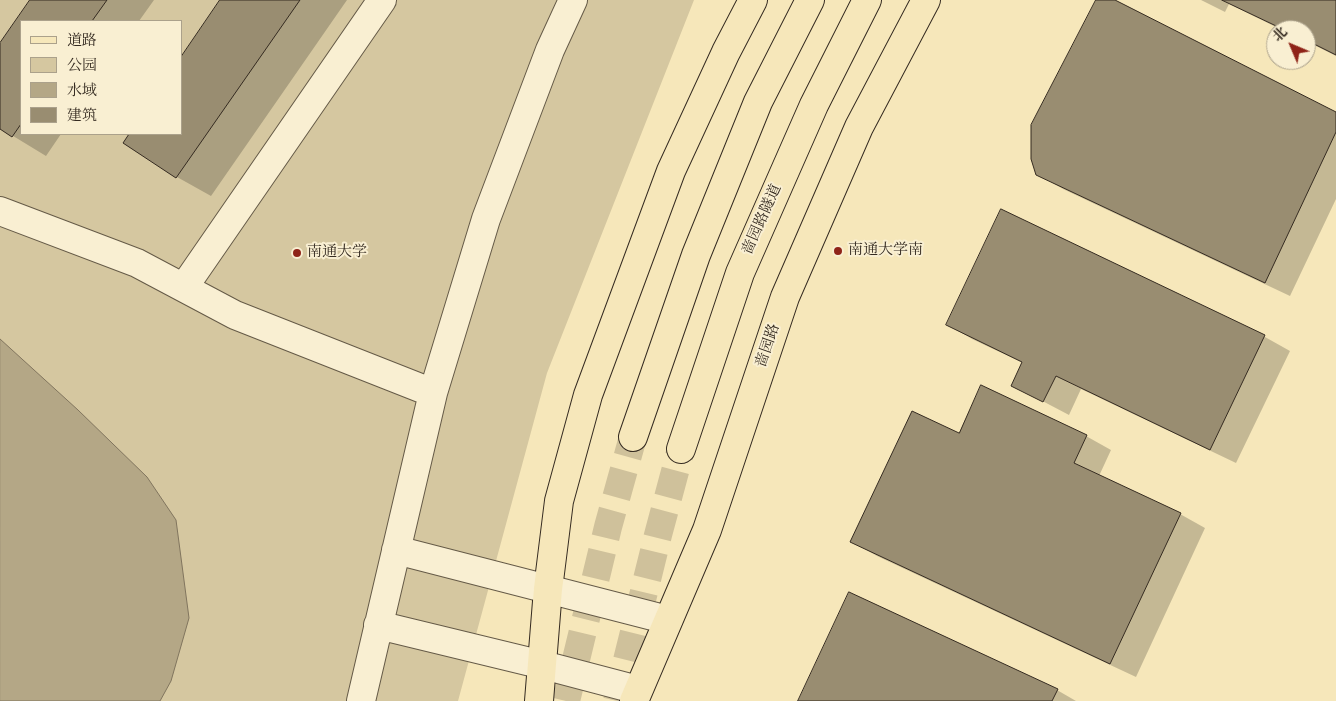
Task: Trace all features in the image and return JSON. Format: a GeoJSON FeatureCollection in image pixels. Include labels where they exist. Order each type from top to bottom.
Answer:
{"type":"FeatureCollection","features":[{"type":"Feature","properties":{"kind":"main road"},"geometry":{"type":"LineString","coordinates":[[539,701],[548,589],[559,501],[588,395],[671,170],[726,52],[753,0]]}},
{"type":"Feature","properties":{"kind":"main road"},"geometry":{"type":"LineString","coordinates":[[633,437],[696,255],[754,111],[810,0]]}},
{"type":"Feature","properties":{"kind":"main road","name":"啬园路隧道"},"geometry":{"type":"LineString","coordinates":[[681,449],[740,273],[814,105],[867,0]]}},
{"type":"Feature","properties":{"kind":"main road","name":"啬园路"},"geometry":{"type":"LineString","coordinates":[[636,695],[707,530],[785,297],[860,127],[926,0]]}},
{"type":"Feature","properties":{"kind":"street"},"geometry":{"type":"LineString","coordinates":[[184,288],[382,0]]}},
{"type":"Feature","properties":{"kind":"street"},"geometry":{"type":"LineString","coordinates":[[361,701],[433,394],[486,219],[550,50],[574,0]]}},
{"type":"Feature","properties":{"kind":"street"},"geometry":{"type":"LineString","coordinates":[[0,211],[137,263],[235,315],[433,394]]}},
{"type":"Feature","properties":{"kind":"street"},"geometry":{"type":"LineString","coordinates":[[396,550],[668,620]]}},
{"type":"Feature","properties":{"kind":"street"},"geometry":{"type":"LineString","coordinates":[[378,625],[543,665],[636,695]]}},
{"type":"Feature","properties":{"kind":"green space","name":"南通大学"},"geometry":{"type":"Polygon","coordinates":[[[0,0],[694,0],[547,373],[458,701],[0,701],[0,0]]]}},
{"type":"Feature","properties":{"kind":"water"},"geometry":{"type":"Polygon","coordinates":[[[0,339],[78,410],[147,477],[176,520],[189,618],[171,681],[160,701],[0,701],[0,339]]]}},
{"type":"Feature","properties":{"kind":"building"},"geometry":{"type":"Polygon","coordinates":[[[30,0],[107,0],[93,20],[20,20],[20,125],[12,137],[0,129],[0,43],[30,0]]]}},
{"type":"Feature","properties":{"kind":"building"},"geometry":{"type":"Polygon","coordinates":[[[220,0],[300,0],[176,178],[123,143],[128,135],[182,135],[182,56],[220,0]]]}},
{"type":"Feature","properties":{"kind":"building"},"geometry":{"type":"Polygon","coordinates":[[[1096,0],[1115,0],[1336,112],[1336,132],[1265,283],[1036,175],[1031,159],[1031,125],[1096,0]]]}},
{"type":"Feature","properties":{"kind":"building"},"geometry":{"type":"Polygon","coordinates":[[[1222,0],[1336,0],[1336,55],[1316,45],[1316,20],[1266,21],[1222,0]]]}},
{"type":"Feature","properties":{"kind":"building"},"geometry":{"type":"Polygon","coordinates":[[[1001,209],[1265,335],[1210,450],[1056,376],[1043,402],[1011,386],[1022,362],[946,325],[1001,209]]]}},
{"type":"Feature","properties":{"kind":"building"},"geometry":{"type":"Polygon","coordinates":[[[981,385],[1087,435],[1074,463],[1181,513],[1110,664],[850,542],[912,411],[959,433],[981,385]]]}},
{"type":"Feature","properties":{"kind":"building"},"geometry":{"type":"Polygon","coordinates":[[[849,592],[1058,689],[1052,701],[798,701],[849,592]]]}},
{"type":"Feature","properties":{"kind":"tunnel"},"geometry":{"type":"LineString","coordinates":[[566,701],[608,527],[633,437]]}},
{"type":"Feature","properties":{"kind":"tunnel"},"geometry":{"type":"LineString","coordinates":[[617,701],[681,449]]}},
{"type":"Feature","properties":{"kind":"place","name":"南通大学南"},"geometry":{"type":"Point","coordinates":[838,251]}},
{"type":"Feature","properties":{"kind":"place","name":"南通大学"},"geometry":{"type":"Point","coordinates":[297,253]}}]}
